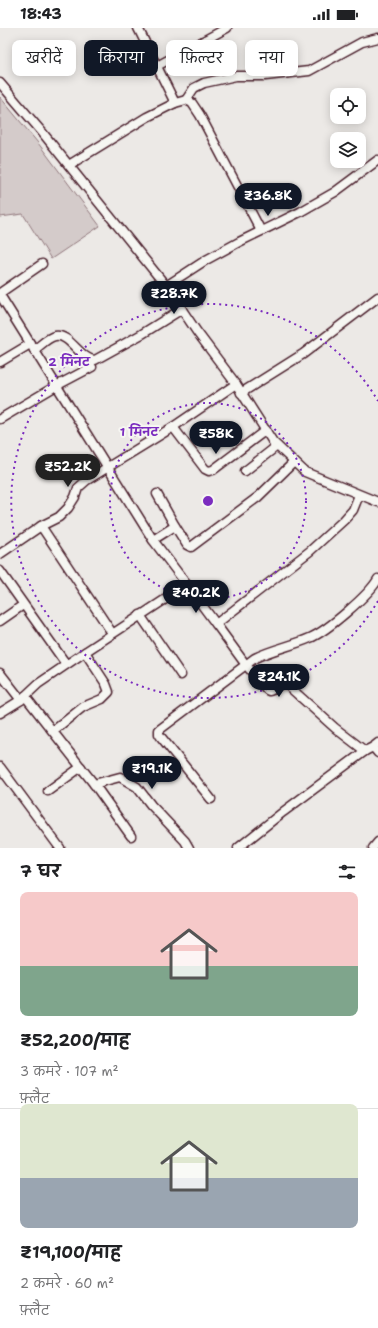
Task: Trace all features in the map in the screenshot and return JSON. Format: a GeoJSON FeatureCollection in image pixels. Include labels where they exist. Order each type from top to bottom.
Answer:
{"type":"FeatureCollection","features":[{"type":"Feature","properties":{"kind":"street"},"geometry":{"type":"LineString","coordinates":[[138,28],[144,40]]}},
{"type":"Feature","properties":{"kind":"street"},"geometry":{"type":"LineString","coordinates":[[158,65],[227,28]]}},
{"type":"Feature","properties":{"kind":"street"},"geometry":{"type":"LineString","coordinates":[[69,165],[147,117],[175,103],[186,100],[194,88],[204,83],[236,76],[278,75],[309,72],[362,42],[378,38]]}},
{"type":"Feature","properties":{"kind":"street"},"geometry":{"type":"LineString","coordinates":[[158,70],[175,103]]}},
{"type":"Feature","properties":{"kind":"street"},"geometry":{"type":"LineString","coordinates":[[0,83],[69,165],[166,286],[236,384],[277,446],[305,472],[378,502]]}},
{"type":"Feature","properties":{"kind":"street"},"geometry":{"type":"LineString","coordinates":[[186,100],[192,103],[200,115],[261,231]]}},
{"type":"Feature","properties":{"kind":"street"},"geometry":{"type":"LineString","coordinates":[[166,286],[206,260],[336,192],[378,160]]}},
{"type":"Feature","properties":{"kind":"street"},"geometry":{"type":"LineString","coordinates":[[42,264],[1,299],[153,540],[246,665],[269,691],[280,684],[286,684],[335,728],[365,751]]}},
{"type":"Feature","properties":{"kind":"street"},"geometry":{"type":"LineString","coordinates":[[241,393],[303,354],[378,297]]}},
{"type":"Feature","properties":{"kind":"street"},"geometry":{"type":"LineString","coordinates":[[0,362],[57,335],[64,337],[88,359],[95,360],[142,334],[182,309]]}},
{"type":"Feature","properties":{"kind":"street"},"geometry":{"type":"LineString","coordinates":[[0,419],[92,367]]}},
{"type":"Feature","properties":{"kind":"street"},"geometry":{"type":"LineString","coordinates":[[0,554],[41,526],[59,517],[76,497],[78,488],[87,480],[173,427],[236,384]]}},
{"type":"Feature","properties":{"kind":"street"},"geometry":{"type":"LineString","coordinates":[[173,427],[205,470],[209,472],[266,430]]}},
{"type":"Feature","properties":{"kind":"street"},"geometry":{"type":"LineString","coordinates":[[245,471],[277,446]]}},
{"type":"Feature","properties":{"kind":"street"},"geometry":{"type":"LineString","coordinates":[[157,494],[189,547],[193,546],[258,497],[294,462]]}},
{"type":"Feature","properties":{"kind":"street"},"geometry":{"type":"LineString","coordinates":[[216,624],[310,551],[338,526],[353,510],[359,495]]}},
{"type":"Feature","properties":{"kind":"street"},"geometry":{"type":"LineString","coordinates":[[41,526],[112,633]]}},
{"type":"Feature","properties":{"kind":"street"},"geometry":{"type":"LineString","coordinates":[[153,540],[175,526]]}},
{"type":"Feature","properties":{"kind":"street"},"geometry":{"type":"LineString","coordinates":[[0,571],[66,664]]}},
{"type":"Feature","properties":{"kind":"street"},"geometry":{"type":"LineString","coordinates":[[211,799],[161,738],[158,734],[159,730],[255,658],[267,652],[319,634],[344,614],[371,589],[378,579]]}},
{"type":"Feature","properties":{"kind":"street"},"geometry":{"type":"LineString","coordinates":[[0,713],[23,698],[38,684],[66,664],[187,585]]}},
{"type":"Feature","properties":{"kind":"street"},"geometry":{"type":"LineString","coordinates":[[0,621],[23,605]]}},
{"type":"Feature","properties":{"kind":"street"},"geometry":{"type":"LineString","coordinates":[[140,615],[181,675]]}},
{"type":"Feature","properties":{"kind":"street"},"geometry":{"type":"LineString","coordinates":[[53,732],[83,707],[102,699],[109,692],[106,684],[85,652]]}},
{"type":"Feature","properties":{"kind":"street"},"geometry":{"type":"LineString","coordinates":[[0,673],[53,732],[94,784],[131,836]]}},
{"type":"Feature","properties":{"kind":"street"},"geometry":{"type":"LineString","coordinates":[[243,847],[283,812],[365,751],[376,747]]}},
{"type":"Feature","properties":{"kind":"street"},"geometry":{"type":"LineString","coordinates":[[0,766],[60,848]]}},
{"type":"Feature","properties":{"kind":"street"},"geometry":{"type":"LineString","coordinates":[[48,791],[81,767]]}},
{"type":"Feature","properties":{"kind":"street"},"geometry":{"type":"LineString","coordinates":[[94,784],[120,777],[133,783],[151,805],[185,841],[189,848]]}},
{"type":"Feature","properties":{"kind":"street"},"geometry":{"type":"LineString","coordinates":[[373,848],[378,842]]}},
{"type":"Feature","properties":{"kind":"shaded area"},"geometry":{"type":"Polygon","coordinates":[[[0,97],[38,143],[100,226],[51,259],[23,214],[0,217],[0,97]]]}}]}
